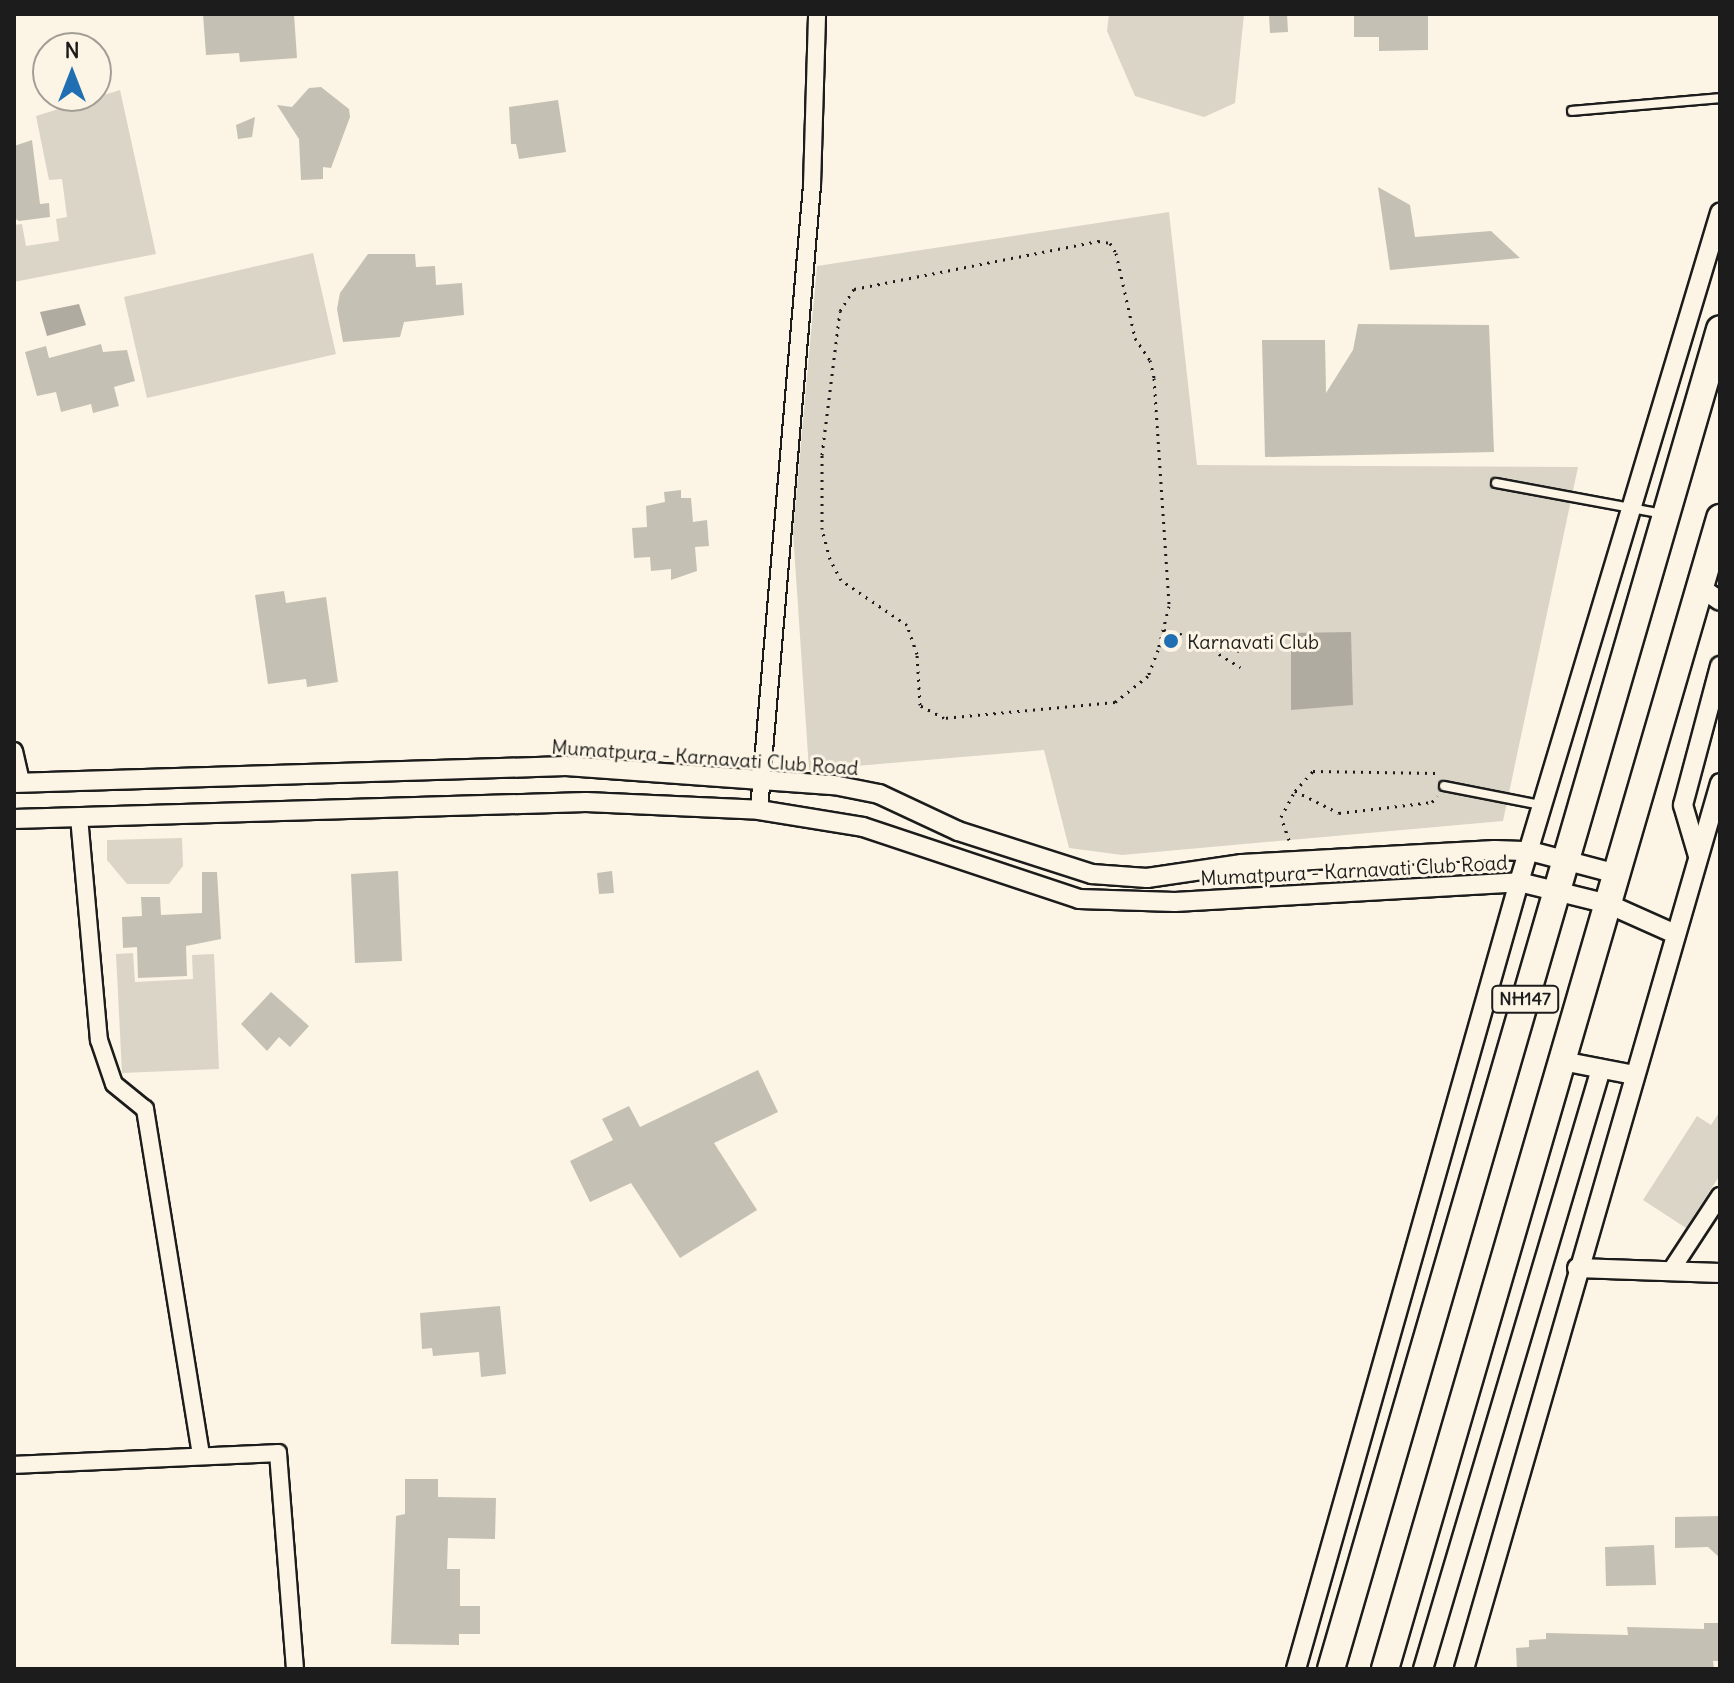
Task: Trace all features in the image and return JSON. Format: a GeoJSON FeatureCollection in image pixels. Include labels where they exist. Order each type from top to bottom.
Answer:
{"type":"FeatureCollection","features":[{"type":"Feature","properties":{"kind":"highway","name":"NH147"},"geometry":{"type":"LineString","coordinates":[[1331,1669],[1720,329]]}},
{"type":"Feature","properties":{"kind":"highway","name":"NH147"},"geometry":{"type":"LineString","coordinates":[[1385,1669],[1617,874],[1710,594],[1720,518]]}},
{"type":"Feature","properties":{"kind":"street"},"geometry":{"type":"LineString","coordinates":[[759,810],[812,185],[817,14]]}},
{"type":"Feature","properties":{"kind":"street"},"geometry":{"type":"LineString","coordinates":[[1296,1669],[1519,882],[1545,805],[1720,213]]}},
{"type":"Feature","properties":{"kind":"street"},"geometry":{"type":"LineString","coordinates":[[1698,857],[1683,805],[1720,666]]}},
{"type":"Feature","properties":{"kind":"street"},"geometry":{"type":"LineString","coordinates":[[14,751],[18,783]]}},
{"type":"Feature","properties":{"kind":"street","name":"Mumatpura - Karnavati Club Road"},"geometry":{"type":"LineString","coordinates":[[18,783],[566,766],[761,779],[879,794],[958,831],[1092,874],[1147,878],[1242,864],[1530,851],[1617,874]]}},
{"type":"Feature","properties":{"kind":"street"},"geometry":{"type":"LineString","coordinates":[[1464,1669],[1577,1268],[1720,783]]}},
{"type":"Feature","properties":{"kind":"street","name":"Mumatpura - Karnavati Club Road"},"geometry":{"type":"LineString","coordinates":[[14,819],[586,802],[759,810],[863,827],[1079,899],[1175,902],[1519,882],[1608,904],[1675,934]]}},
{"type":"Feature","properties":{"kind":"street"},"geometry":{"type":"LineString","coordinates":[[79,817],[99,1040],[114,1084],[145,1109],[201,1456]]}},
{"type":"Feature","properties":{"kind":"street"},"geometry":{"type":"LineString","coordinates":[[1562,1061],[1634,1075]]}},
{"type":"Feature","properties":{"kind":"street"},"geometry":{"type":"LineString","coordinates":[[1423,1669],[1601,1069]]}},
{"type":"Feature","properties":{"kind":"street"},"geometry":{"type":"LineString","coordinates":[[1670,1272],[1720,1196]]}},
{"type":"Feature","properties":{"kind":"street"},"geometry":{"type":"LineString","coordinates":[[1577,1268],[1720,1273]]}},
{"type":"Feature","properties":{"kind":"street"},"geometry":{"type":"LineString","coordinates":[[14,1465],[278,1453],[295,1669]]}},
{"type":"Feature","properties":{"kind":"lane"},"geometry":{"type":"LineString","coordinates":[[1572,111],[1720,98]]}},
{"type":"Feature","properties":{"kind":"lane"},"geometry":{"type":"LineString","coordinates":[[1496,483],[1666,515]]}},
{"type":"Feature","properties":{"kind":"lane"},"geometry":{"type":"LineString","coordinates":[[1444,786],[1545,805]]}},
{"type":"Feature","properties":{"kind":"path"},"geometry":{"type":"LineString","coordinates":[[1110,243],[1135,338],[1150,360],[1154,378],[1167,538],[1169,606],[1164,630],[1148,676],[1115,702],[958,720],[920,705],[917,654],[907,625],[841,580],[822,529],[822,455],[840,311],[854,289],[1075,245],[1110,243]]}},
{"type":"Feature","properties":{"kind":"path"},"geometry":{"type":"LineString","coordinates":[[1164,630],[1209,646],[1240,651]]}},
{"type":"Feature","properties":{"kind":"path"},"geometry":{"type":"LineString","coordinates":[[1209,646],[1240,667]]}},
{"type":"Feature","properties":{"kind":"path"},"geometry":{"type":"LineString","coordinates":[[1289,840],[1281,817],[1295,791],[1313,771],[1446,773]]}},
{"type":"Feature","properties":{"kind":"path"},"geometry":{"type":"LineString","coordinates":[[1295,791],[1339,813],[1432,802],[1444,786]]}},
{"type":"Feature","properties":{"kind":"shaded area"},"geometry":{"type":"Polygon","coordinates":[[[1109,14],[1244,14],[1235,103],[1204,117],[1135,96],[1107,31],[1109,14]]]}},
{"type":"Feature","properties":{"kind":"shaded area"},"geometry":{"type":"Polygon","coordinates":[[[120,90],[156,254],[14,282],[14,225],[22,224],[26,246],[59,241],[56,219],[67,217],[62,179],[49,180],[36,116],[49,112],[112,112],[112,92],[120,90]]]}},
{"type":"Feature","properties":{"kind":"shaded area","name":"Karnavati Club"},"geometry":{"type":"Polygon","coordinates":[[[1169,212],[1197,465],[1578,467],[1503,821],[1122,855],[1069,848],[1044,750],[809,770],[793,532],[817,266],[1169,212]]]}},
{"type":"Feature","properties":{"kind":"shaded area"},"geometry":{"type":"Polygon","coordinates":[[[313,253],[336,354],[147,398],[124,297],[313,253]]]}},
{"type":"Feature","properties":{"kind":"shaded area"},"geometry":{"type":"Polygon","coordinates":[[[79,304],[86,325],[47,336],[40,312],[79,304]]]}},
{"type":"Feature","properties":{"kind":"shaded area"},"geometry":{"type":"Polygon","coordinates":[[[1351,632],[1353,705],[1291,710],[1291,633],[1351,632]]]}},
{"type":"Feature","properties":{"kind":"shaded area"},"geometry":{"type":"Polygon","coordinates":[[[182,838],[183,866],[169,884],[127,884],[107,860],[107,840],[182,838]]]}},
{"type":"Feature","properties":{"kind":"shaded area"},"geometry":{"type":"Polygon","coordinates":[[[133,953],[135,982],[193,979],[192,955],[214,954],[219,1069],[122,1073],[116,954],[133,953]]]}},
{"type":"Feature","properties":{"kind":"shaded area"},"geometry":{"type":"Polygon","coordinates":[[[1720,1111],[1720,1175],[1686,1228],[1643,1200],[1697,1116],[1711,1125],[1720,1111]]]}},
{"type":"Feature","properties":{"kind":"building"},"geometry":{"type":"Polygon","coordinates":[[[203,14],[294,14],[297,58],[240,62],[239,53],[206,55],[203,14]]]}},
{"type":"Feature","properties":{"kind":"building"},"geometry":{"type":"Polygon","coordinates":[[[1269,14],[1287,14],[1288,32],[1270,33],[1269,14]]]}},
{"type":"Feature","properties":{"kind":"building"},"geometry":{"type":"Polygon","coordinates":[[[1354,14],[1428,14],[1428,50],[1379,51],[1379,37],[1354,37],[1354,14]]]}},
{"type":"Feature","properties":{"kind":"building"},"geometry":{"type":"Polygon","coordinates":[[[321,87],[349,109],[350,117],[331,168],[323,167],[323,179],[301,180],[299,139],[277,105],[292,107],[309,88],[321,87]]]}},
{"type":"Feature","properties":{"kind":"building"},"geometry":{"type":"Polygon","coordinates":[[[558,100],[566,152],[519,159],[516,144],[511,144],[509,107],[558,100]]]}},
{"type":"Feature","properties":{"kind":"building"},"geometry":{"type":"Polygon","coordinates":[[[255,117],[252,137],[238,139],[236,125],[255,117]]]}},
{"type":"Feature","properties":{"kind":"building"},"geometry":{"type":"Polygon","coordinates":[[[32,140],[40,204],[49,203],[50,217],[19,221],[14,218],[14,146],[32,140]]]}},
{"type":"Feature","properties":{"kind":"building"},"geometry":{"type":"Polygon","coordinates":[[[1378,187],[1410,205],[1415,237],[1491,231],[1520,258],[1390,270],[1378,187]]]}},
{"type":"Feature","properties":{"kind":"building"},"geometry":{"type":"Polygon","coordinates":[[[368,254],[415,254],[416,267],[435,266],[436,285],[462,283],[464,315],[404,322],[400,337],[343,342],[337,309],[340,293],[368,254]]]}},
{"type":"Feature","properties":{"kind":"building"},"geometry":{"type":"Polygon","coordinates":[[[1358,324],[1489,325],[1494,452],[1265,457],[1262,340],[1325,340],[1326,393],[1353,350],[1358,324]]]}},
{"type":"Feature","properties":{"kind":"building"},"geometry":{"type":"Polygon","coordinates":[[[101,344],[103,352],[127,350],[135,381],[114,387],[119,406],[93,413],[91,404],[61,412],[56,392],[37,396],[25,352],[46,346],[49,358],[101,344]]]}},
{"type":"Feature","properties":{"kind":"building"},"geometry":{"type":"Polygon","coordinates":[[[681,490],[681,498],[691,498],[693,522],[707,520],[709,546],[695,547],[697,571],[671,580],[671,569],[651,571],[650,557],[634,558],[632,528],[647,527],[646,506],[665,502],[664,492],[681,490]]]}},
{"type":"Feature","properties":{"kind":"building"},"geometry":{"type":"Polygon","coordinates":[[[284,591],[286,603],[326,597],[338,682],[307,687],[306,679],[268,684],[255,595],[284,591]]]}},
{"type":"Feature","properties":{"kind":"building"},"geometry":{"type":"Polygon","coordinates":[[[398,871],[402,961],[355,963],[351,874],[398,871]]]}},
{"type":"Feature","properties":{"kind":"building"},"geometry":{"type":"Polygon","coordinates":[[[612,871],[614,893],[599,894],[597,873],[612,871]]]}},
{"type":"Feature","properties":{"kind":"building"},"geometry":{"type":"Polygon","coordinates":[[[202,872],[217,872],[221,939],[186,946],[187,976],[138,978],[137,947],[123,948],[122,917],[142,916],[141,897],[160,897],[161,915],[202,913],[202,872]]]}},
{"type":"Feature","properties":{"kind":"building"},"geometry":{"type":"Polygon","coordinates":[[[271,992],[309,1026],[290,1047],[279,1037],[267,1051],[241,1024],[271,992]]]}},
{"type":"Feature","properties":{"kind":"building"},"geometry":{"type":"Polygon","coordinates":[[[758,1070],[778,1112],[714,1143],[757,1210],[680,1258],[631,1183],[590,1202],[570,1161],[613,1140],[602,1119],[629,1106],[640,1127],[758,1070]]]}},
{"type":"Feature","properties":{"kind":"building"},"geometry":{"type":"Polygon","coordinates":[[[500,1306],[506,1374],[481,1377],[479,1352],[433,1356],[432,1348],[422,1349],[420,1313],[500,1306]]]}},
{"type":"Feature","properties":{"kind":"building"},"geometry":{"type":"Polygon","coordinates":[[[405,1479],[438,1479],[438,1497],[496,1498],[495,1539],[448,1538],[447,1569],[460,1569],[460,1606],[480,1606],[480,1634],[459,1634],[459,1645],[391,1644],[396,1516],[405,1514],[405,1479]]]}},
{"type":"Feature","properties":{"kind":"building"},"geometry":{"type":"Polygon","coordinates":[[[1720,1516],[1720,1558],[1708,1547],[1675,1548],[1675,1517],[1720,1516]]]}},
{"type":"Feature","properties":{"kind":"building"},"geometry":{"type":"Polygon","coordinates":[[[1654,1545],[1656,1585],[1606,1586],[1605,1547],[1654,1545]]]}},
{"type":"Feature","properties":{"kind":"building"},"geometry":{"type":"Polygon","coordinates":[[[1704,1623],[1720,1623],[1720,1661],[1713,1661],[1714,1669],[1517,1669],[1516,1648],[1529,1647],[1529,1640],[1546,1639],[1546,1633],[1628,1635],[1627,1627],[1704,1629],[1704,1623]]]}},
{"type":"Feature","properties":{"kind":"place","name":"Karnavati Club"},"geometry":{"type":"Point","coordinates":[1171,641]}}]}
